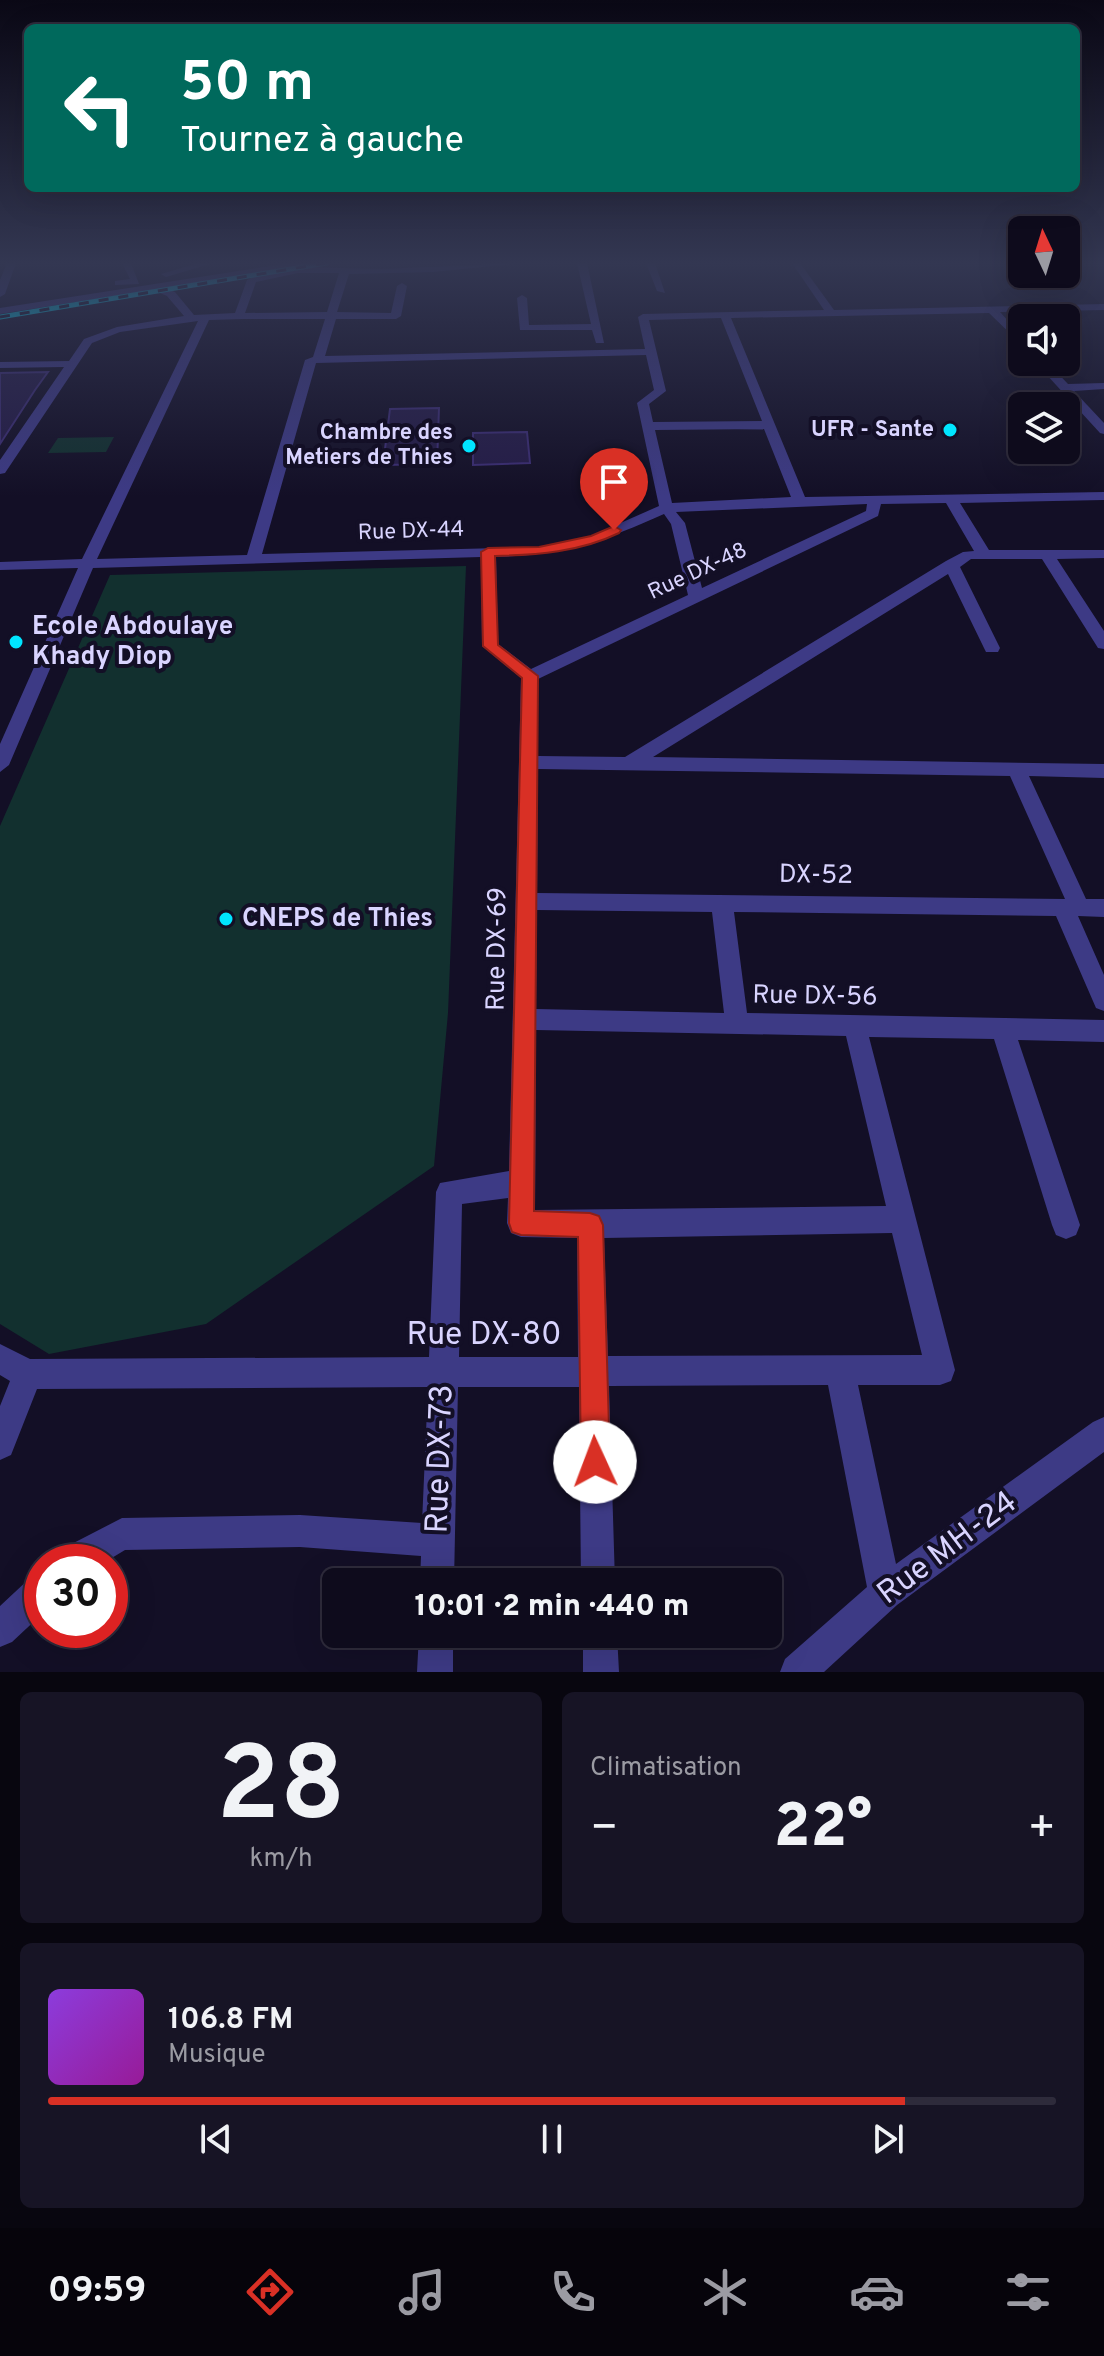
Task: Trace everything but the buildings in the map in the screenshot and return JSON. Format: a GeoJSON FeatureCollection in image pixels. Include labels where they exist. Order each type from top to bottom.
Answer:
{"type":"FeatureCollection","features":[{"type":"Feature","properties":{"kind":"street"},"geometry":{"type":"LineString","coordinates":[[0,470],[88,341]]}},
{"type":"Feature","properties":{"kind":"street"},"geometry":{"type":"LineString","coordinates":[[0,765],[188,341]]}},
{"type":"Feature","properties":{"kind":"street"},"geometry":{"type":"LineString","coordinates":[[253,559],[322,341]]}},
{"type":"Feature","properties":{"kind":"street"},"geometry":{"type":"LineString","coordinates":[[600,341],[603,353]]}},
{"type":"Feature","properties":{"kind":"street"},"geometry":{"type":"LineString","coordinates":[[649,341],[660,391],[643,403],[666,508],[678,523],[696,597]]}},
{"type":"Feature","properties":{"kind":"street"},"geometry":{"type":"LineString","coordinates":[[735,341],[800,502]]}},
{"type":"Feature","properties":{"kind":"street"},"geometry":{"type":"LineString","coordinates":[[315,360],[652,352]]}},
{"type":"Feature","properties":{"kind":"street"},"geometry":{"type":"LineString","coordinates":[[0,365],[73,364]]}},
{"type":"Feature","properties":{"kind":"street"},"geometry":{"type":"LineString","coordinates":[[1053,376],[1104,430]]}},
{"type":"Feature","properties":{"kind":"street"},"geometry":{"type":"LineString","coordinates":[[1064,388],[1104,386]]}},
{"type":"Feature","properties":{"kind":"street"},"geometry":{"type":"LineString","coordinates":[[648,426],[769,425]]}},
{"type":"Feature","properties":{"kind":"street","name":"Rue DX-44"},"geometry":{"type":"LineString","coordinates":[[0,566],[539,551],[595,539],[666,508],[1104,496]]}},
{"type":"Feature","properties":{"kind":"street"},"geometry":{"type":"LineString","coordinates":[[951,499],[984,555]]}},
{"type":"Feature","properties":{"kind":"street","name":"Rue DX-48"},"geometry":{"type":"LineString","coordinates":[[530,676],[873,513],[874,500]]}},
{"type":"Feature","properties":{"kind":"street"},"geometry":{"type":"LineString","coordinates":[[488,552],[490,646],[530,676]]}},
{"type":"Feature","properties":{"kind":"street"},"geometry":{"type":"LineString","coordinates":[[628,764],[968,555],[1104,554]]}},
{"type":"Feature","properties":{"kind":"street"},"geometry":{"type":"LineString","coordinates":[[1047,555],[1104,644]]}},
{"type":"Feature","properties":{"kind":"street"},"geometry":{"type":"LineString","coordinates":[[951,564],[992,648]]}},
{"type":"Feature","properties":{"kind":"street","name":"Rue DX-69"},"geometry":{"type":"LineString","coordinates":[[530,676],[521,1223],[590,1225]]}},
{"type":"Feature","properties":{"kind":"street"},"geometry":{"type":"LineString","coordinates":[[528,762],[1104,771]]}},
{"type":"Feature","properties":{"kind":"street"},"geometry":{"type":"LineString","coordinates":[[1016,768],[1104,1001]]}},
{"type":"Feature","properties":{"kind":"street","name":"DX-52"},"geometry":{"type":"LineString","coordinates":[[528,901],[1104,908]]}},
{"type":"Feature","properties":{"kind":"street"},"geometry":{"type":"LineString","coordinates":[[722,903],[737,1023]]}},
{"type":"Feature","properties":{"kind":"street","name":"Rue DX-56"},"geometry":{"type":"LineString","coordinates":[[525,1019],[1104,1031]]}},
{"type":"Feature","properties":{"kind":"street"},"geometry":{"type":"LineString","coordinates":[[598,1568],[590,1225],[902,1219],[855,1026]]}},
{"type":"Feature","properties":{"kind":"street"},"geometry":{"type":"LineString","coordinates":[[1003,1029],[1066,1225]]}},
{"type":"Feature","properties":{"kind":"street","name":"Rue DX-73"},"geometry":{"type":"LineString","coordinates":[[438,1568],[449,1192],[522,1183]]}},
{"type":"Feature","properties":{"kind":"street","name":"Rue DX-80"},"geometry":{"type":"LineString","coordinates":[[28,1374],[940,1370],[902,1219]]}},
{"type":"Feature","properties":{"kind":"street"},"geometry":{"type":"LineString","coordinates":[[0,1359],[28,1374],[0,1444]]}},
{"type":"Feature","properties":{"kind":"street"},"geometry":{"type":"LineString","coordinates":[[840,1371],[885,1593]]}},
{"type":"Feature","properties":{"kind":"street","name":"Rue MH-24"},"geometry":{"type":"LineString","coordinates":[[798,1672],[885,1593],[1104,1433]]}},
{"type":"Feature","properties":{"kind":"street"},"geometry":{"type":"LineString","coordinates":[[104,1544],[122,1534],[300,1531],[439,1541]]}},
{"type":"Feature","properties":{"kind":"street"},"geometry":{"type":"LineString","coordinates":[[0,1630],[24,1607]]}},
{"type":"Feature","properties":{"kind":"street"},"geometry":{"type":"LineString","coordinates":[[435,1672],[436,1648]]}},
{"type":"Feature","properties":{"kind":"street"},"geometry":{"type":"LineString","coordinates":[[600,1648],[601,1672]]}},
{"type":"Feature","properties":{"kind":"green space"},"geometry":{"type":"Polygon","coordinates":[[[114,437],[106,452],[48,453],[58,438],[114,437]]]}},
{"type":"Feature","properties":{"kind":"green space","name":"CNEPS de Thies"},"geometry":{"type":"Polygon","coordinates":[[[466,566],[448,1013],[434,1166],[206,1324],[49,1354],[0,1324],[0,826],[110,575],[466,566]]]}},
{"type":"Feature","properties":{"kind":"place","name":"UFR - Sante"},"geometry":{"type":"Point","coordinates":[950,430]}},
{"type":"Feature","properties":{"kind":"place","name":"Chambre des Metiers de Thies"},"geometry":{"type":"Point","coordinates":[469,446]}},
{"type":"Feature","properties":{"kind":"place","name":"Ecole Abdoulaye Khady Diop"},"geometry":{"type":"Point","coordinates":[16,642]}},
{"type":"Feature","properties":{"kind":"place","name":"CNEPS de Thies"},"geometry":{"type":"Point","coordinates":[226,919]}},
{"type":"Feature","properties":{"kind":"route"},"geometry":{"type":"LineString","coordinates":[[595,1462],[590,1225],[521,1223],[530,676],[490,646],[488,552],[539,551],[595,539],[614,530]]}}]}
